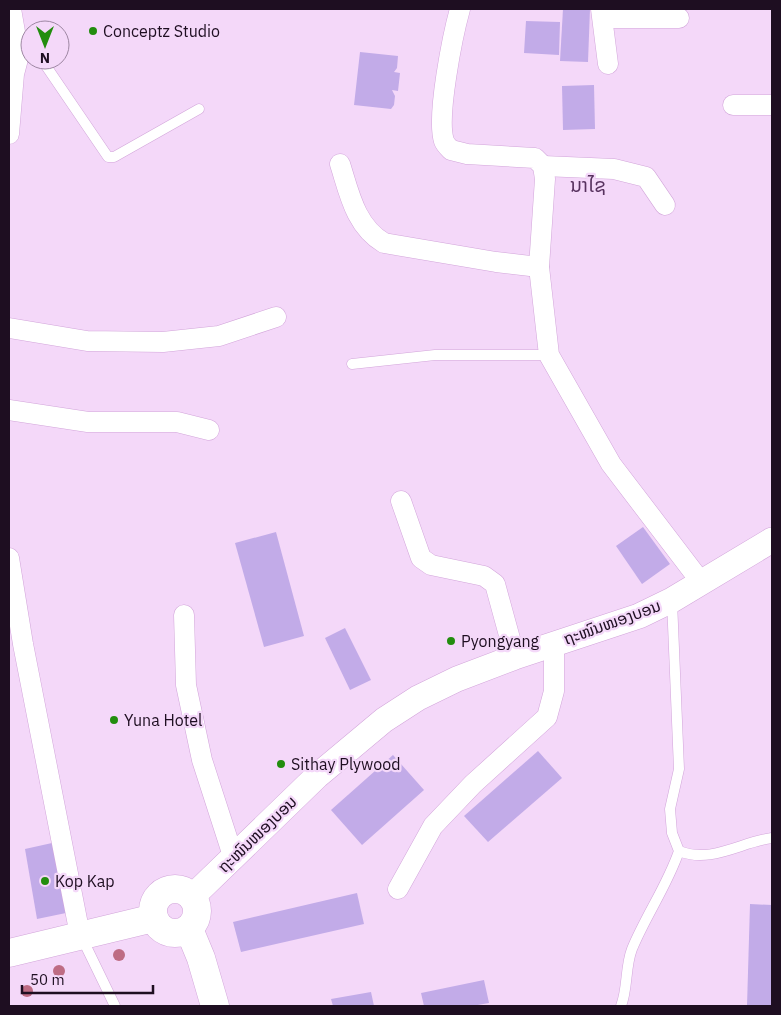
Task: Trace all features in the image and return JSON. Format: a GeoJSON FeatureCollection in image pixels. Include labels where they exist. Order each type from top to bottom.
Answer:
{"type":"FeatureCollection","features":[{"type":"Feature","properties":{"kind":"main road"},"geometry":{"type":"LineString","coordinates":[[179,889],[192,897],[196,903],[197,917],[189,929],[176,933],[169,932],[157,925],[154,918],[154,904],[164,892],[179,889]]}},
{"type":"Feature","properties":{"kind":"main road"},"geometry":{"type":"LineString","coordinates":[[9,952],[154,918]]}},
{"type":"Feature","properties":{"kind":"main road"},"geometry":{"type":"LineString","coordinates":[[189,929],[201,958],[215,1006]]}},
{"type":"Feature","properties":{"kind":"street"},"geometry":{"type":"LineString","coordinates":[[11,9],[20,41]]}},
{"type":"Feature","properties":{"kind":"street"},"geometry":{"type":"LineString","coordinates":[[460,9],[451,40],[443,120],[444,141],[450,150],[467,154],[535,158],[543,166],[545,179],[539,267],[549,355],[611,464],[701,582]]}},
{"type":"Feature","properties":{"kind":"street"},"geometry":{"type":"LineString","coordinates":[[608,64],[602,13],[679,18]]}},
{"type":"Feature","properties":{"kind":"street"},"geometry":{"type":"LineString","coordinates":[[9,134],[14,74],[20,63]]}},
{"type":"Feature","properties":{"kind":"street"},"geometry":{"type":"LineString","coordinates":[[733,105],[772,105]]}},
{"type":"Feature","properties":{"kind":"street"},"geometry":{"type":"LineString","coordinates":[[340,164],[357,216],[374,237],[384,243],[496,262],[539,267]]}},
{"type":"Feature","properties":{"kind":"street"},"geometry":{"type":"LineString","coordinates":[[543,166],[614,169],[646,177],[665,205]]}},
{"type":"Feature","properties":{"kind":"street"},"geometry":{"type":"LineString","coordinates":[[9,328],[87,341],[164,342],[219,336],[276,317]]}},
{"type":"Feature","properties":{"kind":"street"},"geometry":{"type":"LineString","coordinates":[[9,410],[88,422],[177,422],[209,430]]}},
{"type":"Feature","properties":{"kind":"street"},"geometry":{"type":"LineString","coordinates":[[401,501],[421,558],[431,564],[484,576],[495,584],[515,657]]}},
{"type":"Feature","properties":{"kind":"street","name":"ຖະໜົນໜອງບອນ"},"geometry":{"type":"LineString","coordinates":[[192,897],[317,776],[384,720],[418,698],[458,679],[515,657],[639,616],[672,600],[772,540]]}},
{"type":"Feature","properties":{"kind":"street"},"geometry":{"type":"LineString","coordinates":[[9,558],[23,644],[80,935]]}},
{"type":"Feature","properties":{"kind":"street"},"geometry":{"type":"LineString","coordinates":[[184,616],[186,685],[202,760],[233,856]]}},
{"type":"Feature","properties":{"kind":"street"},"geometry":{"type":"LineString","coordinates":[[398,888],[433,826],[473,784],[547,717],[554,691],[554,643]]}},
{"type":"Feature","properties":{"kind":"lane"},"geometry":{"type":"LineString","coordinates":[[49,70],[108,157],[114,157],[199,109]]}},
{"type":"Feature","properties":{"kind":"lane"},"geometry":{"type":"LineString","coordinates":[[352,364],[435,354],[549,355]]}},
{"type":"Feature","properties":{"kind":"lane"},"geometry":{"type":"LineString","coordinates":[[622,1006],[631,952],[644,920],[670,878],[679,851],[672,833],[670,809],[679,769],[672,600]]}},
{"type":"Feature","properties":{"kind":"lane"},"geometry":{"type":"LineString","coordinates":[[679,851],[688,855],[706,856],[772,838]]}},
{"type":"Feature","properties":{"kind":"lane"},"geometry":{"type":"LineString","coordinates":[[80,935],[115,1006]]}},
{"type":"Feature","properties":{"kind":"building"},"geometry":{"type":"Polygon","coordinates":[[[563,9],[590,9],[588,62],[560,61],[563,9]]]}},
{"type":"Feature","properties":{"kind":"building"},"geometry":{"type":"Polygon","coordinates":[[[526,21],[560,22],[559,55],[524,53],[526,21]]]}},
{"type":"Feature","properties":{"kind":"building"},"geometry":{"type":"Polygon","coordinates":[[[360,52],[398,56],[397,68],[394,72],[400,73],[398,91],[392,90],[395,96],[394,105],[391,109],[354,105],[360,52]]]}},
{"type":"Feature","properties":{"kind":"building"},"geometry":{"type":"Polygon","coordinates":[[[594,85],[595,129],[563,130],[562,86],[594,85]]]}},
{"type":"Feature","properties":{"kind":"building"},"geometry":{"type":"Polygon","coordinates":[[[643,527],[670,564],[642,584],[616,546],[643,527]]]}},
{"type":"Feature","properties":{"kind":"building"},"geometry":{"type":"Polygon","coordinates":[[[276,532],[304,636],[264,647],[235,543],[276,532]]]}},
{"type":"Feature","properties":{"kind":"building"},"geometry":{"type":"Polygon","coordinates":[[[345,628],[371,680],[350,690],[325,638],[345,628]]]}},
{"type":"Feature","properties":{"kind":"building"},"geometry":{"type":"Polygon","coordinates":[[[538,751],[562,778],[488,842],[464,816],[538,751]]]}},
{"type":"Feature","properties":{"kind":"building"},"geometry":{"type":"Polygon","coordinates":[[[393,755],[424,790],[362,845],[331,810],[393,755]]]}},
{"type":"Feature","properties":{"kind":"building","name":"Kop Kap"},"geometry":{"type":"Polygon","coordinates":[[[52,843],[66,913],[37,919],[25,849],[52,843]]]}},
{"type":"Feature","properties":{"kind":"building"},"geometry":{"type":"Polygon","coordinates":[[[357,893],[364,924],[241,952],[233,922],[357,893]]]}},
{"type":"Feature","properties":{"kind":"building"},"geometry":{"type":"Polygon","coordinates":[[[750,904],[772,905],[772,1006],[747,1006],[750,904]]]}},
{"type":"Feature","properties":{"kind":"building"},"geometry":{"type":"Polygon","coordinates":[[[484,980],[489,1003],[472,1006],[424,1006],[421,993],[484,980]]]}},
{"type":"Feature","properties":{"kind":"building"},"geometry":{"type":"Polygon","coordinates":[[[371,992],[374,1006],[333,1006],[331,999],[371,992]]]}},
{"type":"Feature","properties":{"kind":"place","name":"Conceptz Studio"},"geometry":{"type":"Point","coordinates":[93,31]}},
{"type":"Feature","properties":{"kind":"place","name":"Pyongyang"},"geometry":{"type":"Point","coordinates":[451,641]}},
{"type":"Feature","properties":{"kind":"place","name":"Yuna Hotel"},"geometry":{"type":"Point","coordinates":[114,720]}},
{"type":"Feature","properties":{"kind":"place","name":"Sithay Plywood"},"geometry":{"type":"Point","coordinates":[281,764]}},
{"type":"Feature","properties":{"kind":"place","name":"Kop Kap"},"geometry":{"type":"Point","coordinates":[45,881]}},
{"type":"Feature","properties":{"kind":"district","name":"ນາໄຊ"},"geometry":{"type":"Point","coordinates":[588,185]}}]}
